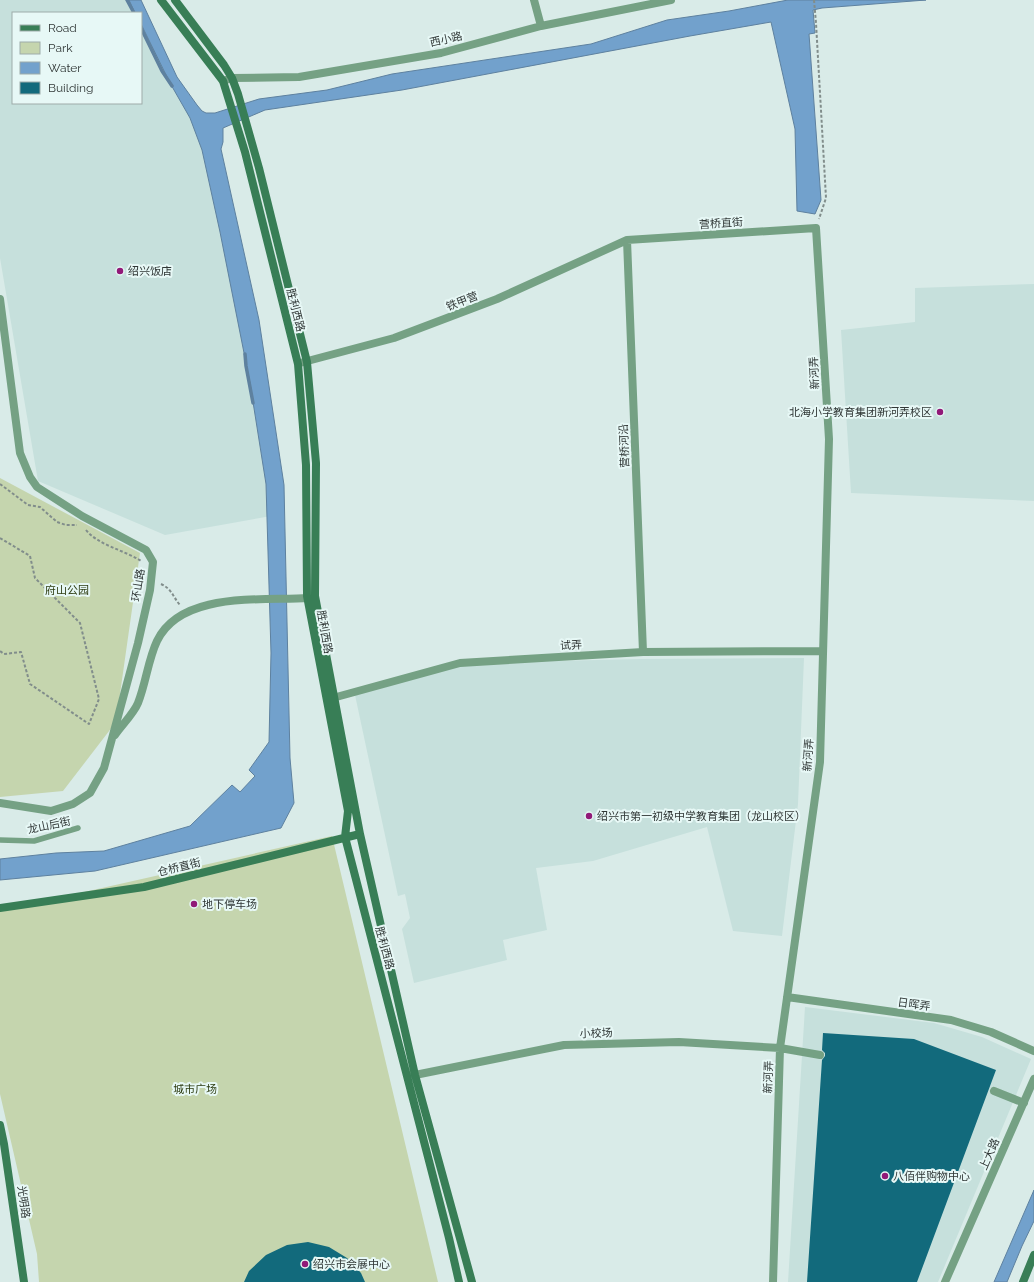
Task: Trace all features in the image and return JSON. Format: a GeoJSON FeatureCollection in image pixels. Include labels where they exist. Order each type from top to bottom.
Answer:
{"type":"FeatureCollection","features":[{"type":"Feature","properties":{"kind":"main road","name":"胜利西路"},"geometry":{"type":"LineString","coordinates":[[161,0],[223,81],[245,152],[298,364],[306,465],[308,598],[326,701],[348,811],[345,837],[449,1238],[459,1282]]}},
{"type":"Feature","properties":{"kind":"main road","name":"胜利西路"},"geometry":{"type":"LineString","coordinates":[[175,0],[224,65],[232,78],[238,94],[259,168],[307,362],[316,463],[316,596],[360,834],[415,1075],[472,1282]]}},
{"type":"Feature","properties":{"kind":"main road","name":"仓桥直街"},"geometry":{"type":"LineString","coordinates":[[0,908],[144,887],[360,834]]}},
{"type":"Feature","properties":{"kind":"main road","name":"光明路"},"geometry":{"type":"LineString","coordinates":[[0,1125],[3,1159],[24,1282]]}},
{"type":"Feature","properties":{"kind":"main road"},"geometry":{"type":"LineString","coordinates":[[1023,1282],[1034,1255]]}},
{"type":"Feature","properties":{"kind":"street"},"geometry":{"type":"LineString","coordinates":[[534,0],[540,26]]}},
{"type":"Feature","properties":{"kind":"street","name":"西小路"},"geometry":{"type":"LineString","coordinates":[[223,81],[232,78],[299,77],[441,53],[540,26],[670,0]]}},
{"type":"Feature","properties":{"kind":"street","name":"营桥直街"},"geometry":{"type":"LineString","coordinates":[[627,240],[816,228]]}},
{"type":"Feature","properties":{"kind":"street","name":"新河弄"},"geometry":{"type":"LineString","coordinates":[[773,1282],[780,1048],[820,762],[829,439],[816,228]]}},
{"type":"Feature","properties":{"kind":"street","name":"铁甲营"},"geometry":{"type":"LineString","coordinates":[[298,364],[394,338],[497,299],[627,240]]}},
{"type":"Feature","properties":{"kind":"street","name":"营桥河沿"},"geometry":{"type":"LineString","coordinates":[[627,240],[643,652]]}},
{"type":"Feature","properties":{"kind":"street","name":"环山路"},"geometry":{"type":"LineString","coordinates":[[0,299],[20,453],[30,477],[37,487],[52,498],[82,516],[146,550],[153,562],[150,590],[138,643],[104,768],[90,794],[73,804],[51,811],[0,803]]}},
{"type":"Feature","properties":{"kind":"street"},"geometry":{"type":"LineString","coordinates":[[112,738],[138,704],[157,641],[163,631],[186,612],[225,601],[251,599],[290,600],[308,598]]}},
{"type":"Feature","properties":{"kind":"street","name":"试弄"},"geometry":{"type":"LineString","coordinates":[[326,701],[335,697],[460,663],[643,652],[823,651]]}},
{"type":"Feature","properties":{"kind":"street","name":"日晖弄"},"geometry":{"type":"LineString","coordinates":[[787,997],[951,1020],[991,1032],[1034,1051]]}},
{"type":"Feature","properties":{"kind":"street","name":"小校场"},"geometry":{"type":"LineString","coordinates":[[415,1075],[564,1045],[679,1042],[780,1048],[820,1055]]}},
{"type":"Feature","properties":{"kind":"street","name":"上大路"},"geometry":{"type":"LineString","coordinates":[[945,1282],[1034,1080]]}},
{"type":"Feature","properties":{"kind":"street"},"geometry":{"type":"LineString","coordinates":[[994,1091],[1024,1103]]}},
{"type":"Feature","properties":{"kind":"lane","name":"龙山后街"},"geometry":{"type":"LineString","coordinates":[[0,840],[34,841],[78,828]]}},
{"type":"Feature","properties":{"kind":"path"},"geometry":{"type":"LineString","coordinates":[[814,0],[826,198],[816,228]]}},
{"type":"Feature","properties":{"kind":"path"},"geometry":{"type":"LineString","coordinates":[[0,484],[28,504],[40,507],[57,522],[66,525],[82,525]]}},
{"type":"Feature","properties":{"kind":"path"},"geometry":{"type":"LineString","coordinates":[[85,529],[89,534],[130,554],[146,564]]}},
{"type":"Feature","properties":{"kind":"path"},"geometry":{"type":"LineString","coordinates":[[0,538],[30,556],[35,578],[80,623],[99,699],[89,724],[30,684],[21,652],[4,654],[0,651]]}},
{"type":"Feature","properties":{"kind":"path"},"geometry":{"type":"LineString","coordinates":[[161,584],[166,586],[186,612]]}},
{"type":"Feature","properties":{"kind":"shaded area","name":"绍兴饭店"},"geometry":{"type":"Polygon","coordinates":[[[0,0],[136,0],[142,12],[12,12],[12,104],[142,104],[142,13],[220,182],[271,516],[165,535],[38,481],[0,258],[0,0]]]}},
{"type":"Feature","properties":{"kind":"shaded area","name":"北海小学教育集团新河弄校区"},"geometry":{"type":"Polygon","coordinates":[[[1034,284],[1034,501],[851,493],[841,330],[915,322],[915,288],[1034,284]]]}},
{"type":"Feature","properties":{"kind":"shaded area","name":"绍兴市第一初级中学教育集团（龙山校区）"},"geometry":{"type":"Polygon","coordinates":[[[804,658],[798,804],[782,936],[733,931],[707,827],[593,861],[536,868],[547,930],[503,940],[507,960],[414,983],[402,929],[410,918],[405,894],[398,896],[355,695],[460,663],[642,659],[804,658]]]}},
{"type":"Feature","properties":{"kind":"shaded area","name":"八佰伴购物中心"},"geometry":{"type":"Polygon","coordinates":[[[805,1007],[934,1023],[982,1037],[1031,1059],[938,1282],[788,1282],[805,1007]]]}},
{"type":"Feature","properties":{"kind":"green space","name":"府山公园"},"geometry":{"type":"Polygon","coordinates":[[[0,478],[140,553],[116,722],[63,791],[0,797],[0,478]]]}},
{"type":"Feature","properties":{"kind":"green space","name":"城市广场"},"geometry":{"type":"Polygon","coordinates":[[[332,836],[438,1282],[39,1282],[37,1254],[0,1094],[0,911],[332,836]]]}},
{"type":"Feature","properties":{"kind":"water"},"geometry":{"type":"Polygon","coordinates":[[[129,0],[141,0],[177,77],[202,111],[206,113],[215,113],[259,99],[327,90],[392,74],[591,44],[667,20],[729,11],[788,0],[926,0],[813,10],[815,33],[809,34],[821,200],[815,214],[797,211],[795,129],[771,22],[402,90],[265,110],[223,128],[223,142],[221,149],[259,320],[284,485],[290,758],[294,803],[281,828],[95,871],[0,880],[0,859],[56,853],[104,851],[190,826],[232,785],[240,792],[255,776],[249,770],[269,742],[271,653],[266,484],[250,383],[202,150],[190,118],[170,83],[142,26],[142,12],[135,12],[129,0]]]}},
{"type":"Feature","properties":{"kind":"water"},"geometry":{"type":"Polygon","coordinates":[[[1034,1190],[1034,1221],[1007,1282],[994,1282],[1034,1190]]]}},
{"type":"Feature","properties":{"kind":"building","name":"八佰伴购物中心"},"geometry":{"type":"Polygon","coordinates":[[[823,1033],[914,1039],[996,1070],[917,1282],[807,1282],[822,1060],[825,1056],[825,1053],[822,1050],[823,1033]]]}},
{"type":"Feature","properties":{"kind":"building","name":"绍兴市会展中心"},"geometry":{"type":"Polygon","coordinates":[[[308,1242],[329,1247],[347,1258],[361,1273],[365,1282],[244,1282],[249,1271],[266,1255],[287,1245],[308,1242]]]}},
{"type":"Feature","properties":{"kind":"waterway"},"geometry":{"type":"LineString","coordinates":[[127,0],[133,12]]}},
{"type":"Feature","properties":{"kind":"waterway"},"geometry":{"type":"LineString","coordinates":[[142,30],[162,71],[172,86]]}},
{"type":"Feature","properties":{"kind":"waterway"},"geometry":{"type":"LineString","coordinates":[[245,354],[253,403]]}},
{"type":"Feature","properties":{"kind":"place","name":"绍兴饭店"},"geometry":{"type":"Point","coordinates":[120,271]}},
{"type":"Feature","properties":{"kind":"place","name":"北海小学教育集团新河弄校区"},"geometry":{"type":"Point","coordinates":[940,412]}},
{"type":"Feature","properties":{"kind":"place","name":"绍兴市第一初级中学教育集团（龙山校区）"},"geometry":{"type":"Point","coordinates":[589,816]}},
{"type":"Feature","properties":{"kind":"place","name":"地下停车场"},"geometry":{"type":"Point","coordinates":[194,904]}},
{"type":"Feature","properties":{"kind":"place","name":"八佰伴购物中心"},"geometry":{"type":"Point","coordinates":[885,1176]}},
{"type":"Feature","properties":{"kind":"place","name":"绍兴市会展中心"},"geometry":{"type":"Point","coordinates":[305,1264]}}]}
